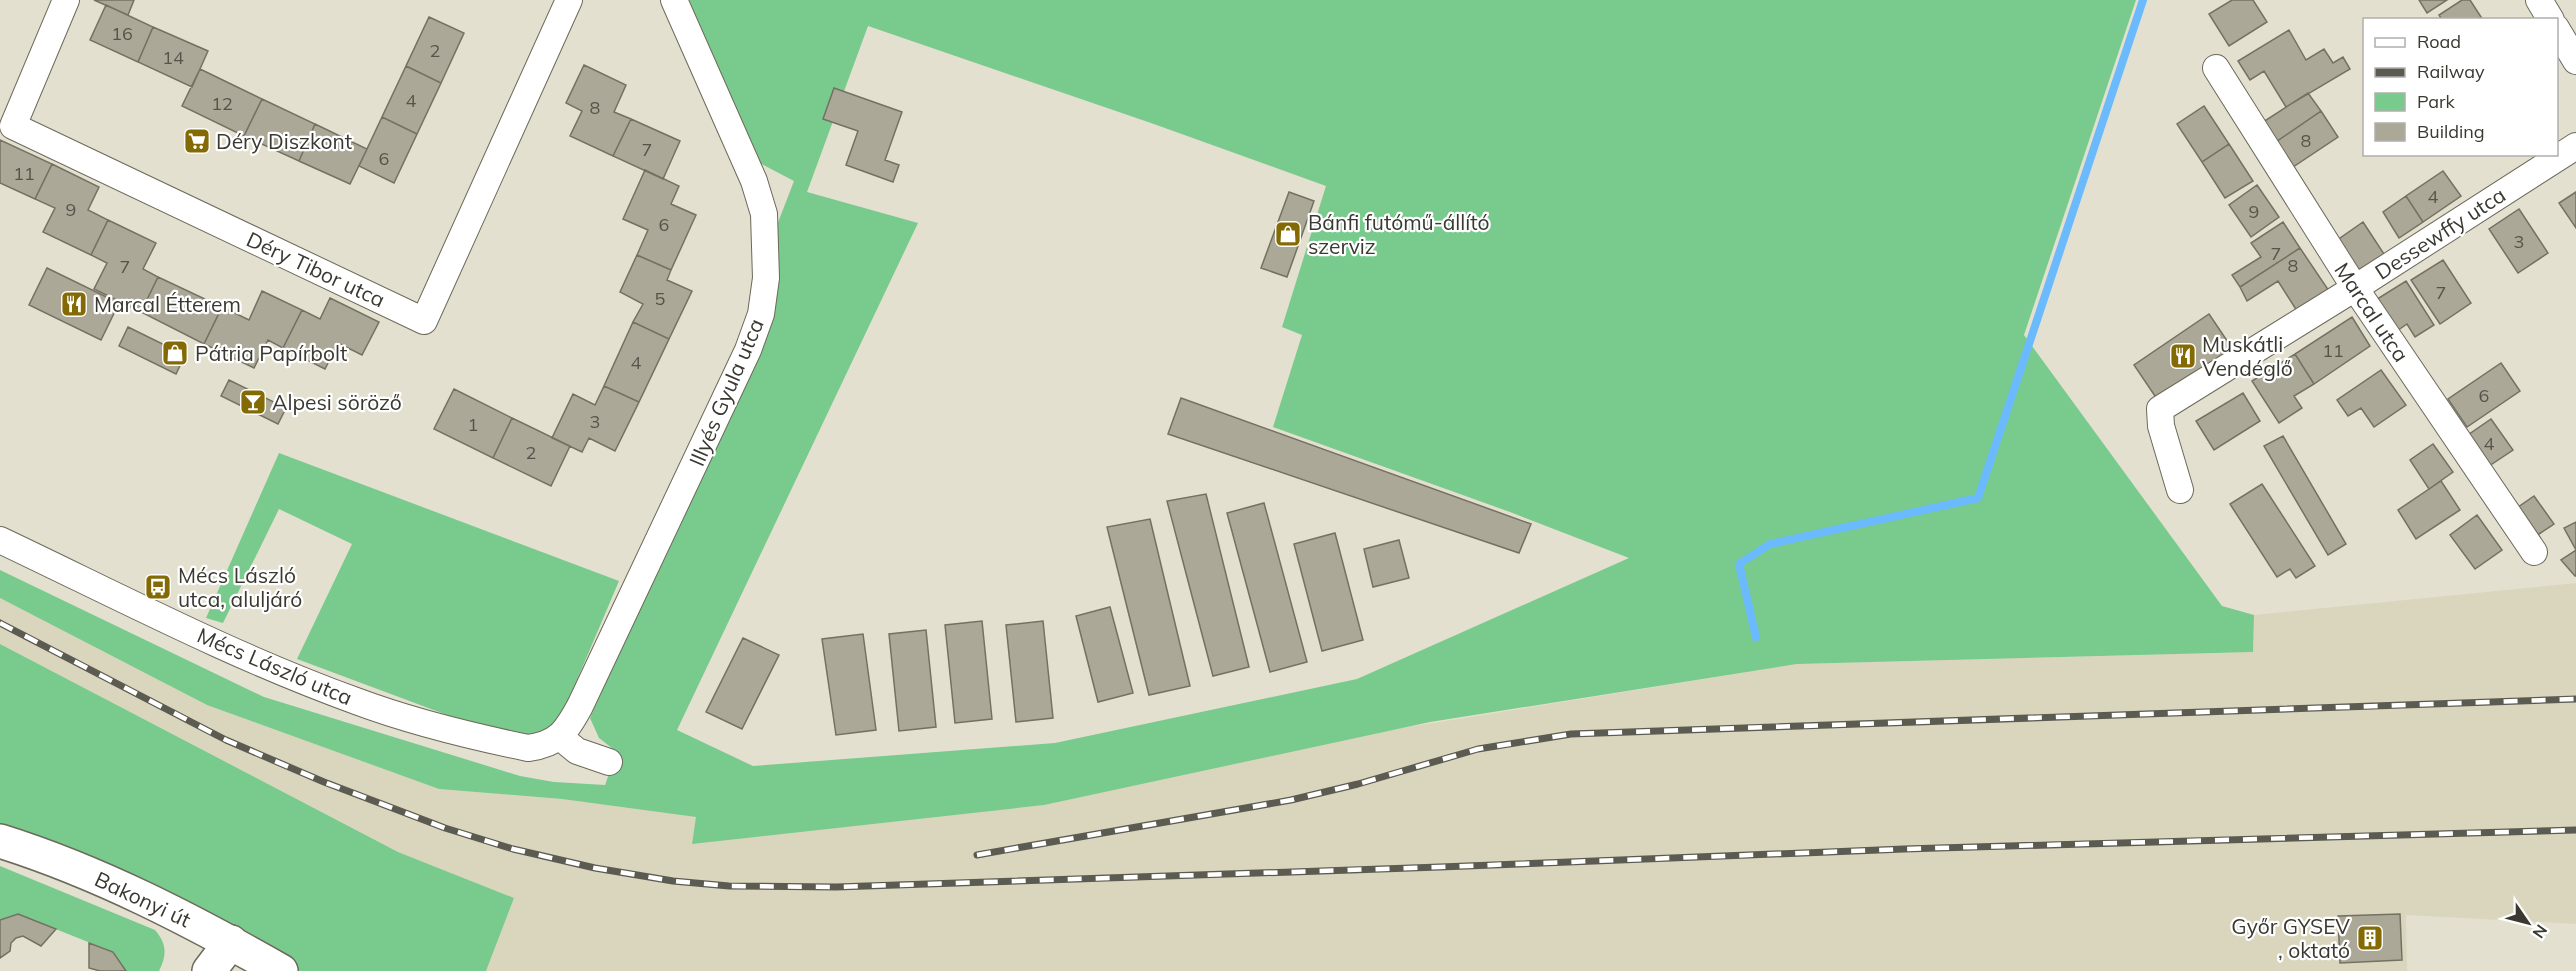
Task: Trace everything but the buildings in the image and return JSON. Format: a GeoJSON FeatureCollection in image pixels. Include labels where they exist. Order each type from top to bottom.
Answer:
{"type":"FeatureCollection","features":[{"type":"Feature","properties":{"kind":"main road","name":"Bakonyi út"},"geometry":{"type":"LineString","coordinates":[[0,841],[80,870],[231,942],[281,971]]}},
{"type":"Feature","properties":{"kind":"main road"},"geometry":{"type":"LineString","coordinates":[[209,971],[231,942]]}},
{"type":"Feature","properties":{"kind":"street","name":"Déry Tibor utca"},"geometry":{"type":"LineString","coordinates":[[66,0],[13,126],[424,321],[568,0]]}},
{"type":"Feature","properties":{"kind":"street","name":"Illyés Gyula utca"},"geometry":{"type":"LineString","coordinates":[[561,736],[580,706],[748,350],[761,314],[767,248],[764,214],[754,181],[674,0]]}},
{"type":"Feature","properties":{"kind":"street"},"geometry":{"type":"LineString","coordinates":[[2540,0],[2550,18]]}},
{"type":"Feature","properties":{"kind":"street"},"geometry":{"type":"LineString","coordinates":[[2558,31],[2576,61]]}},
{"type":"Feature","properties":{"kind":"street","name":"Marcal utca"},"geometry":{"type":"LineString","coordinates":[[2216,68],[2355,288],[2534,552]]}},
{"type":"Feature","properties":{"kind":"street","name":"Dessewffy utca"},"geometry":{"type":"LineString","coordinates":[[2180,490],[2161,426],[2160,409],[2355,288],[2576,146]]}},
{"type":"Feature","properties":{"kind":"street","name":"Mécs László utca"},"geometry":{"type":"LineString","coordinates":[[0,540],[254,660],[358,702],[450,730],[528,748],[545,746],[561,736]]}},
{"type":"Feature","properties":{"kind":"street"},"geometry":{"type":"LineString","coordinates":[[561,736],[577,751],[609,762]]}},
{"type":"Feature","properties":{"kind":"shaded area"},"geometry":{"type":"Polygon","coordinates":[[[2576,583],[2576,924],[2406,915],[2407,971],[486,971],[514,898],[398,852],[0,644],[0,598],[207,705],[439,789],[562,799],[697,817],[692,843],[1797,664],[2253,652],[2254,615],[2576,583]]]}},
{"type":"Feature","properties":{"kind":"green space"},"geometry":{"type":"Polygon","coordinates":[[[689,0],[2136,0],[2024,335],[2222,606],[2254,615],[2253,652],[1797,664],[1430,722],[1044,805],[692,844],[696,817],[562,799],[439,789],[207,705],[0,598],[0,570],[264,697],[520,776],[554,782],[605,785],[617,752],[599,738],[590,718],[753,355],[757,277],[794,181],[756,161],[689,0]],[[868,26],[807,192],[918,223],[677,730],[753,766],[1055,743],[1357,679],[1629,558],[1510,512],[1273,427],[1302,335],[1282,327],[1326,186],[868,26]]]}},
{"type":"Feature","properties":{"kind":"green space"},"geometry":{"type":"Polygon","coordinates":[[[279,453],[619,581],[568,701],[551,733],[517,741],[297,659],[352,544],[279,509],[223,623],[206,618],[279,453]]]}},
{"type":"Feature","properties":{"kind":"green space"},"geometry":{"type":"Polygon","coordinates":[[[0,644],[398,852],[514,898],[486,971],[293,971],[126,872],[0,825],[0,644]]]}},
{"type":"Feature","properties":{"kind":"green space"},"geometry":{"type":"Polygon","coordinates":[[[0,866],[155,930],[164,945],[163,960],[159,971],[126,971],[113,952],[18,914],[0,920],[0,866]]]}},
{"type":"Feature","properties":{"kind":"waterway"},"geometry":{"type":"LineString","coordinates":[[1756,637],[1739,564],[1770,544],[1978,498],[2143,0]]}},
{"type":"Feature","properties":{"kind":"railway"},"geometry":{"type":"LineString","coordinates":[[0,623],[226,740],[324,782],[445,828],[513,849],[595,868],[673,881],[729,886],[836,887],[1904,849],[2576,830]]}},
{"type":"Feature","properties":{"kind":"railway"},"geometry":{"type":"LineString","coordinates":[[977,855],[1291,800],[1358,784],[1478,749],[1571,734],[2576,699]]}},
{"type":"Feature","properties":{"kind":"place","name":"Déry Diszkont"},"geometry":{"type":"Point","coordinates":[197,141]}},
{"type":"Feature","properties":{"kind":"place","name":"Bánfi futómű-állító szerviz"},"geometry":{"type":"Point","coordinates":[1288,234]}},
{"type":"Feature","properties":{"kind":"place","name":"Marcal Étterem"},"geometry":{"type":"Point","coordinates":[74,304]}},
{"type":"Feature","properties":{"kind":"place","name":"Pátria Papírbolt"},"geometry":{"type":"Point","coordinates":[175,353]}},
{"type":"Feature","properties":{"kind":"place","name":"Muskátli Vendéglő"},"geometry":{"type":"Point","coordinates":[2183,356]}},
{"type":"Feature","properties":{"kind":"place","name":"Alpesi söröző"},"geometry":{"type":"Point","coordinates":[253,402]}},
{"type":"Feature","properties":{"kind":"place","name":"Mécs László utca, aluljáró"},"geometry":{"type":"Point","coordinates":[158,587]}},
{"type":"Feature","properties":{"kind":"place","name":"Győr GYSEV , oktató"},"geometry":{"type":"Point","coordinates":[2370,938]}}]}
